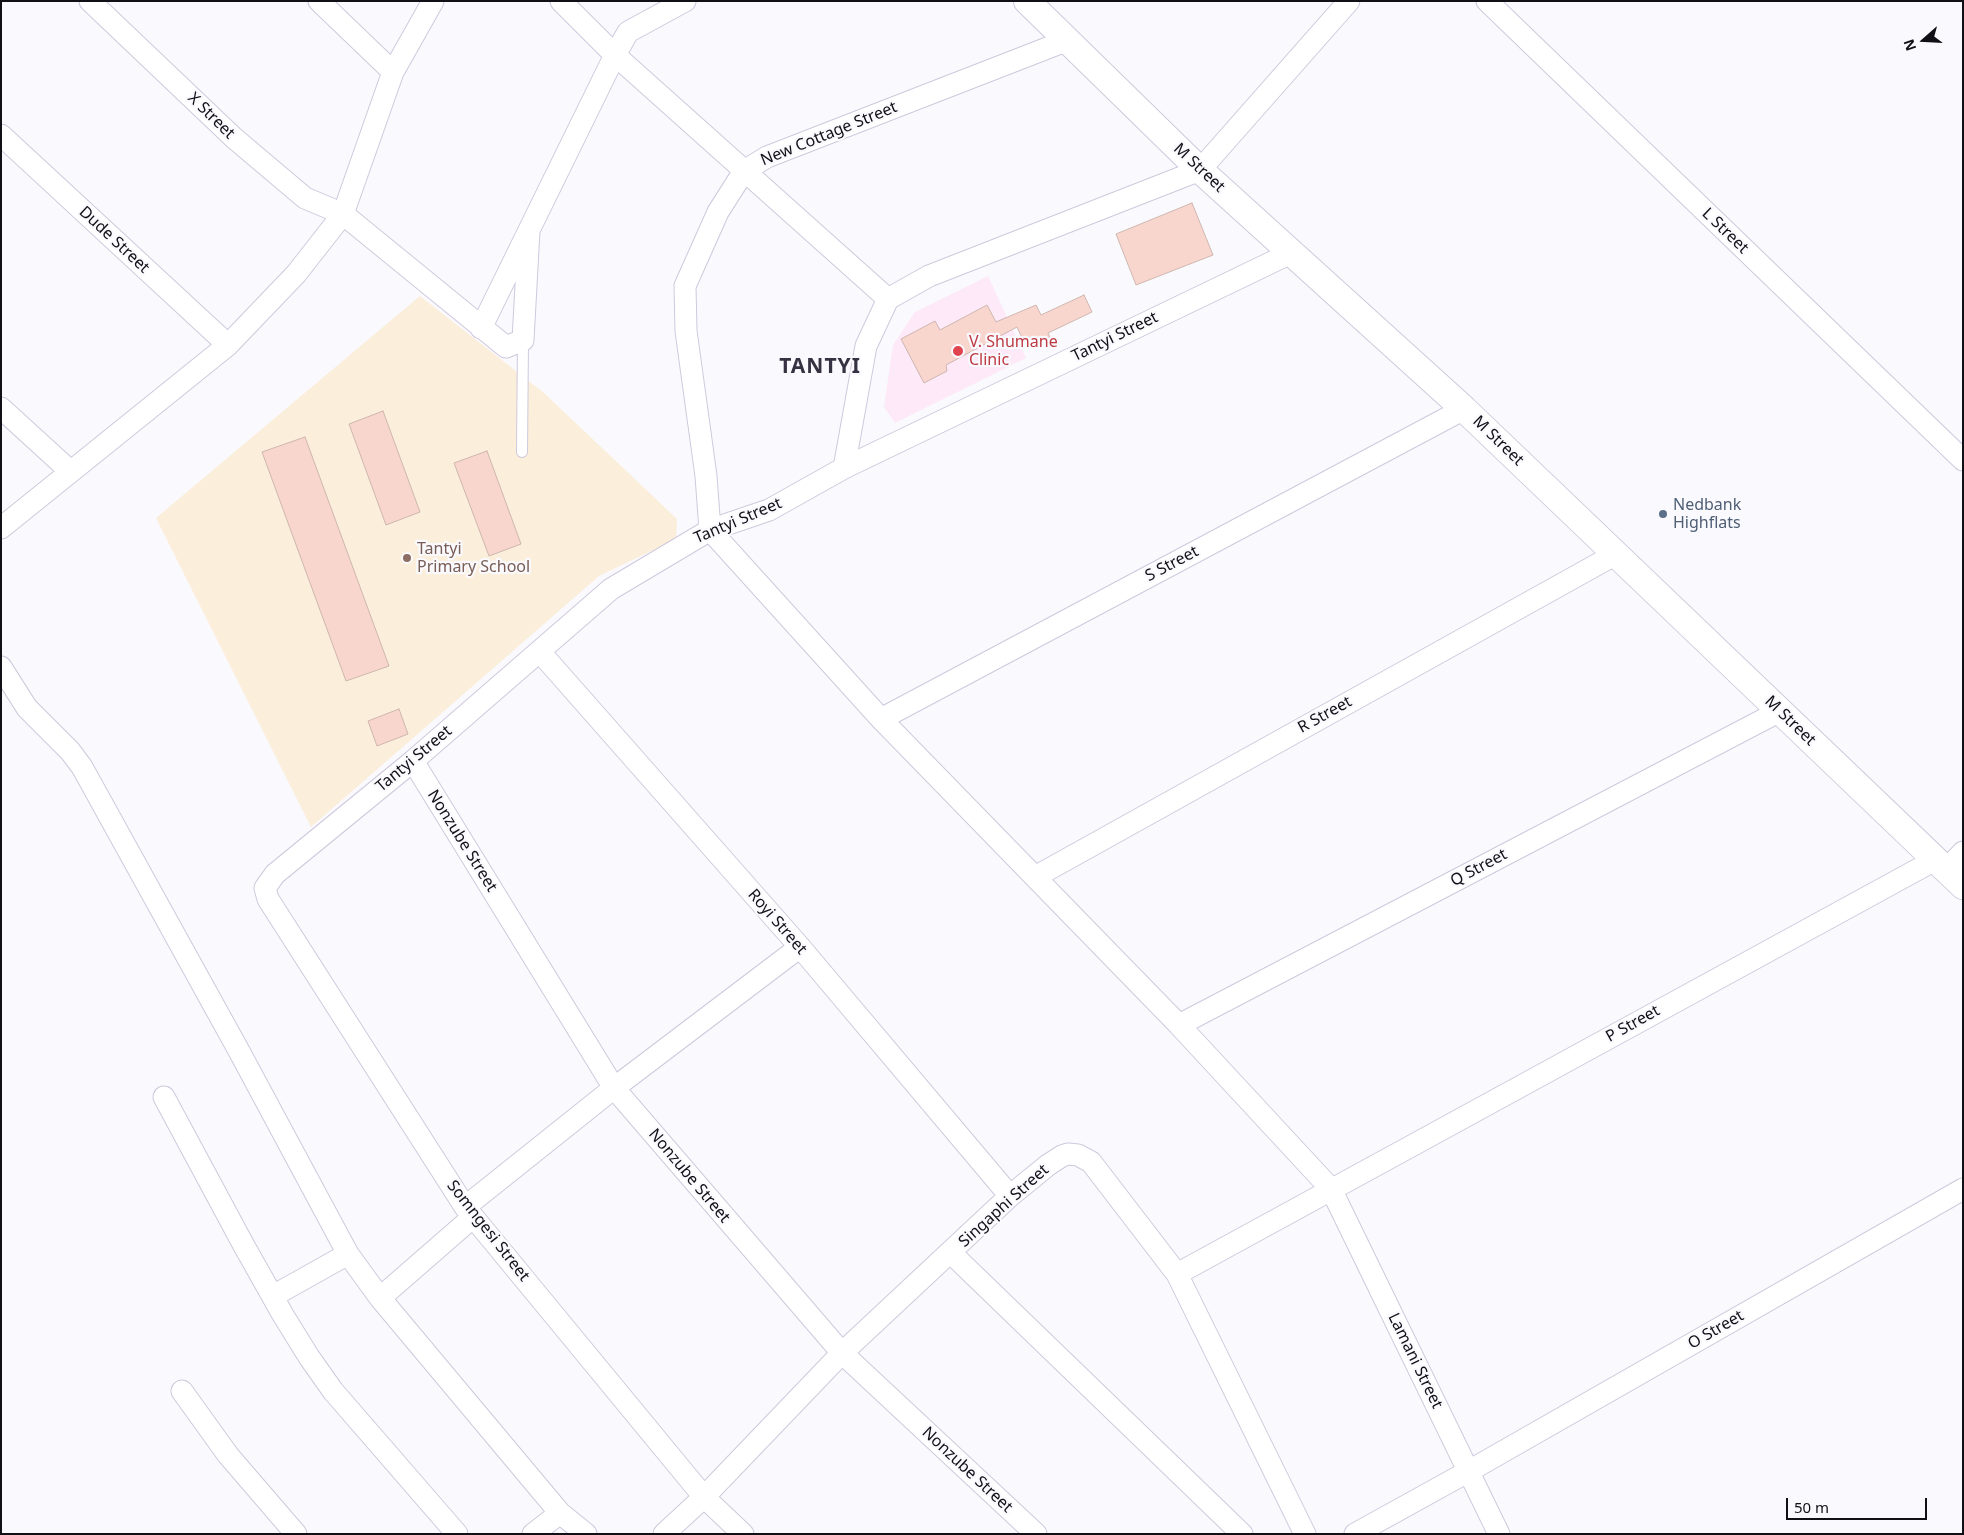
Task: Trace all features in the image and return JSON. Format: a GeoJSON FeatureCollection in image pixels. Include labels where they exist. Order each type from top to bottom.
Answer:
{"type":"FeatureCollection","features":[{"type":"Feature","properties":{"kind":"street","name":"X Street"},"geometry":{"type":"LineString","coordinates":[[90,1],[234,138],[305,198],[343,214],[506,347],[523,340]]}},
{"type":"Feature","properties":{"kind":"street"},"geometry":{"type":"LineString","coordinates":[[319,1],[393,72]]}},
{"type":"Feature","properties":{"kind":"street"},"geometry":{"type":"LineString","coordinates":[[1,528],[228,345],[296,274],[343,214],[393,72],[433,1]]}},
{"type":"Feature","properties":{"kind":"street"},"geometry":{"type":"LineString","coordinates":[[561,1],[615,55],[888,299]]}},
{"type":"Feature","properties":{"kind":"street"},"geometry":{"type":"LineString","coordinates":[[482,328],[628,32],[685,1]]}},
{"type":"Feature","properties":{"kind":"street","name":"M Street"},"geometry":{"type":"LineString","coordinates":[[1027,1],[1200,170],[1464,409],[1780,711],[1955,874]]}},
{"type":"Feature","properties":{"kind":"street"},"geometry":{"type":"LineString","coordinates":[[844,468],[866,346],[888,299],[929,276],[1200,170],[1349,1]]}},
{"type":"Feature","properties":{"kind":"street","name":"L Street"},"geometry":{"type":"LineString","coordinates":[[1487,1],[1963,460]]}},
{"type":"Feature","properties":{"kind":"street","name":"New Cottage Street"},"geometry":{"type":"LineString","coordinates":[[710,530],[706,476],[686,330],[685,286],[718,212],[744,171],[767,157],[1068,40]]}},
{"type":"Feature","properties":{"kind":"street","name":"Dude Street"},"geometry":{"type":"LineString","coordinates":[[1,136],[228,345]]}},
{"type":"Feature","properties":{"kind":"street"},"geometry":{"type":"LineString","coordinates":[[523,340],[528,232]]}},
{"type":"Feature","properties":{"kind":"street","name":"Tantyi Street"},"geometry":{"type":"LineString","coordinates":[[275,874],[413,761],[611,589],[710,530],[770,510],[844,468],[1291,253]]}},
{"type":"Feature","properties":{"kind":"street"},"geometry":{"type":"LineString","coordinates":[[1,408],[70,471]]}},
{"type":"Feature","properties":{"kind":"street","name":"S Street"},"geometry":{"type":"LineString","coordinates":[[881,719],[1464,409]]}},
{"type":"Feature","properties":{"kind":"street","name":"Lamani Street"},"geometry":{"type":"LineString","coordinates":[[710,530],[881,719],[1179,1025],[1331,1188],[1499,1534]]}},
{"type":"Feature","properties":{"kind":"street","name":"R Street"},"geometry":{"type":"LineString","coordinates":[[1035,877],[1616,554]]}},
{"type":"Feature","properties":{"kind":"street","name":"Royi Street"},"geometry":{"type":"LineString","coordinates":[[540,652],[800,947],[1010,1196]]}},
{"type":"Feature","properties":{"kind":"street"},"geometry":{"type":"LineString","coordinates":[[1,668],[27,708],[70,751],[82,767],[239,1051],[348,1254],[380,1298],[560,1512],[586,1534]]}},
{"type":"Feature","properties":{"kind":"street","name":"Q Street"},"geometry":{"type":"LineString","coordinates":[[1179,1025],[1780,711]]}},
{"type":"Feature","properties":{"kind":"street","name":"Nonzube Street"},"geometry":{"type":"LineString","coordinates":[[413,761],[614,1088],[842,1353],[1036,1534]]}},
{"type":"Feature","properties":{"kind":"street","name":"Somngesi Street"},"geometry":{"type":"LineString","coordinates":[[275,874],[265,888],[268,900],[469,1212],[704,1497],[743,1534]]}},
{"type":"Feature","properties":{"kind":"street","name":"P Street"},"geometry":{"type":"LineString","coordinates":[[1177,1274],[1331,1188],[1955,874]]}},
{"type":"Feature","properties":{"kind":"street"},"geometry":{"type":"LineString","coordinates":[[380,1298],[469,1212],[614,1088],[800,947]]}},
{"type":"Feature","properties":{"kind":"street"},"geometry":{"type":"LineString","coordinates":[[164,1097],[272,1296],[309,1357],[333,1390],[457,1534]]}},
{"type":"Feature","properties":{"kind":"street","name":"Singaphi Street"},"geometry":{"type":"LineString","coordinates":[[664,1534],[704,1497],[842,1353],[1010,1196],[1062,1156],[1068,1154],[1078,1155],[1090,1162],[1177,1274],[1305,1534]]}},
{"type":"Feature","properties":{"kind":"street","name":"O Street"},"geometry":{"type":"LineString","coordinates":[[1469,1471],[1963,1189]]}},
{"type":"Feature","properties":{"kind":"street"},"geometry":{"type":"LineString","coordinates":[[951,1253],[1242,1534]]}},
{"type":"Feature","properties":{"kind":"street"},"geometry":{"type":"LineString","coordinates":[[272,1296],[348,1254]]}},
{"type":"Feature","properties":{"kind":"street"},"geometry":{"type":"LineString","coordinates":[[182,1391],[228,1455],[296,1534]]}},
{"type":"Feature","properties":{"kind":"street"},"geometry":{"type":"LineString","coordinates":[[1354,1534],[1469,1471]]}},
{"type":"Feature","properties":{"kind":"street"},"geometry":{"type":"LineString","coordinates":[[532,1534],[560,1512]]}},
{"type":"Feature","properties":{"kind":"lane"},"geometry":{"type":"LineString","coordinates":[[522,452],[523,340]]}},
{"type":"Feature","properties":{"kind":"shaded area","name":"V. Shumane Clinic"},"geometry":{"type":"Polygon","coordinates":[[[988,276],[1026,358],[895,423],[884,407],[893,345],[915,312],[988,276]]]}},
{"type":"Feature","properties":{"kind":"shaded area","name":"Tantyi Primary School"},"geometry":{"type":"Polygon","coordinates":[[[420,296],[544,393],[677,519],[676,539],[599,576],[311,827],[156,518],[420,296]]]}},
{"type":"Feature","properties":{"kind":"building"},"geometry":{"type":"Polygon","coordinates":[[[1192,203],[1213,255],[1136,285],[1116,234],[1192,203]]]}},
{"type":"Feature","properties":{"kind":"building"},"geometry":{"type":"Polygon","coordinates":[[[1084,295],[1092,312],[1048,333],[1050,337],[1026,347],[1017,327],[946,365],[947,371],[924,383],[901,339],[935,321],[940,330],[987,305],[996,322],[1036,305],[1041,315],[1084,295]]]}},
{"type":"Feature","properties":{"kind":"building"},"geometry":{"type":"Polygon","coordinates":[[[383,411],[420,512],[386,525],[349,424],[383,411]]]}},
{"type":"Feature","properties":{"kind":"building"},"geometry":{"type":"Polygon","coordinates":[[[305,437],[389,666],[346,681],[262,452],[305,437]]]}},
{"type":"Feature","properties":{"kind":"building"},"geometry":{"type":"Polygon","coordinates":[[[487,451],[521,544],[489,556],[454,463],[487,451]]]}},
{"type":"Feature","properties":{"kind":"building"},"geometry":{"type":"Polygon","coordinates":[[[399,709],[408,734],[377,746],[368,721],[399,709]]]}},
{"type":"Feature","properties":{"kind":"place","name":"V. Shumane Clinic"},"geometry":{"type":"Point","coordinates":[958,351]}},
{"type":"Feature","properties":{"kind":"place","name":"Nedbank Highflats"},"geometry":{"type":"Point","coordinates":[1663,514]}},
{"type":"Feature","properties":{"kind":"place","name":"Tantyi Primary School"},"geometry":{"type":"Point","coordinates":[407,558]}},
{"type":"Feature","properties":{"kind":"district","name":"TANTYI"},"geometry":{"type":"Point","coordinates":[820,367]}}]}
